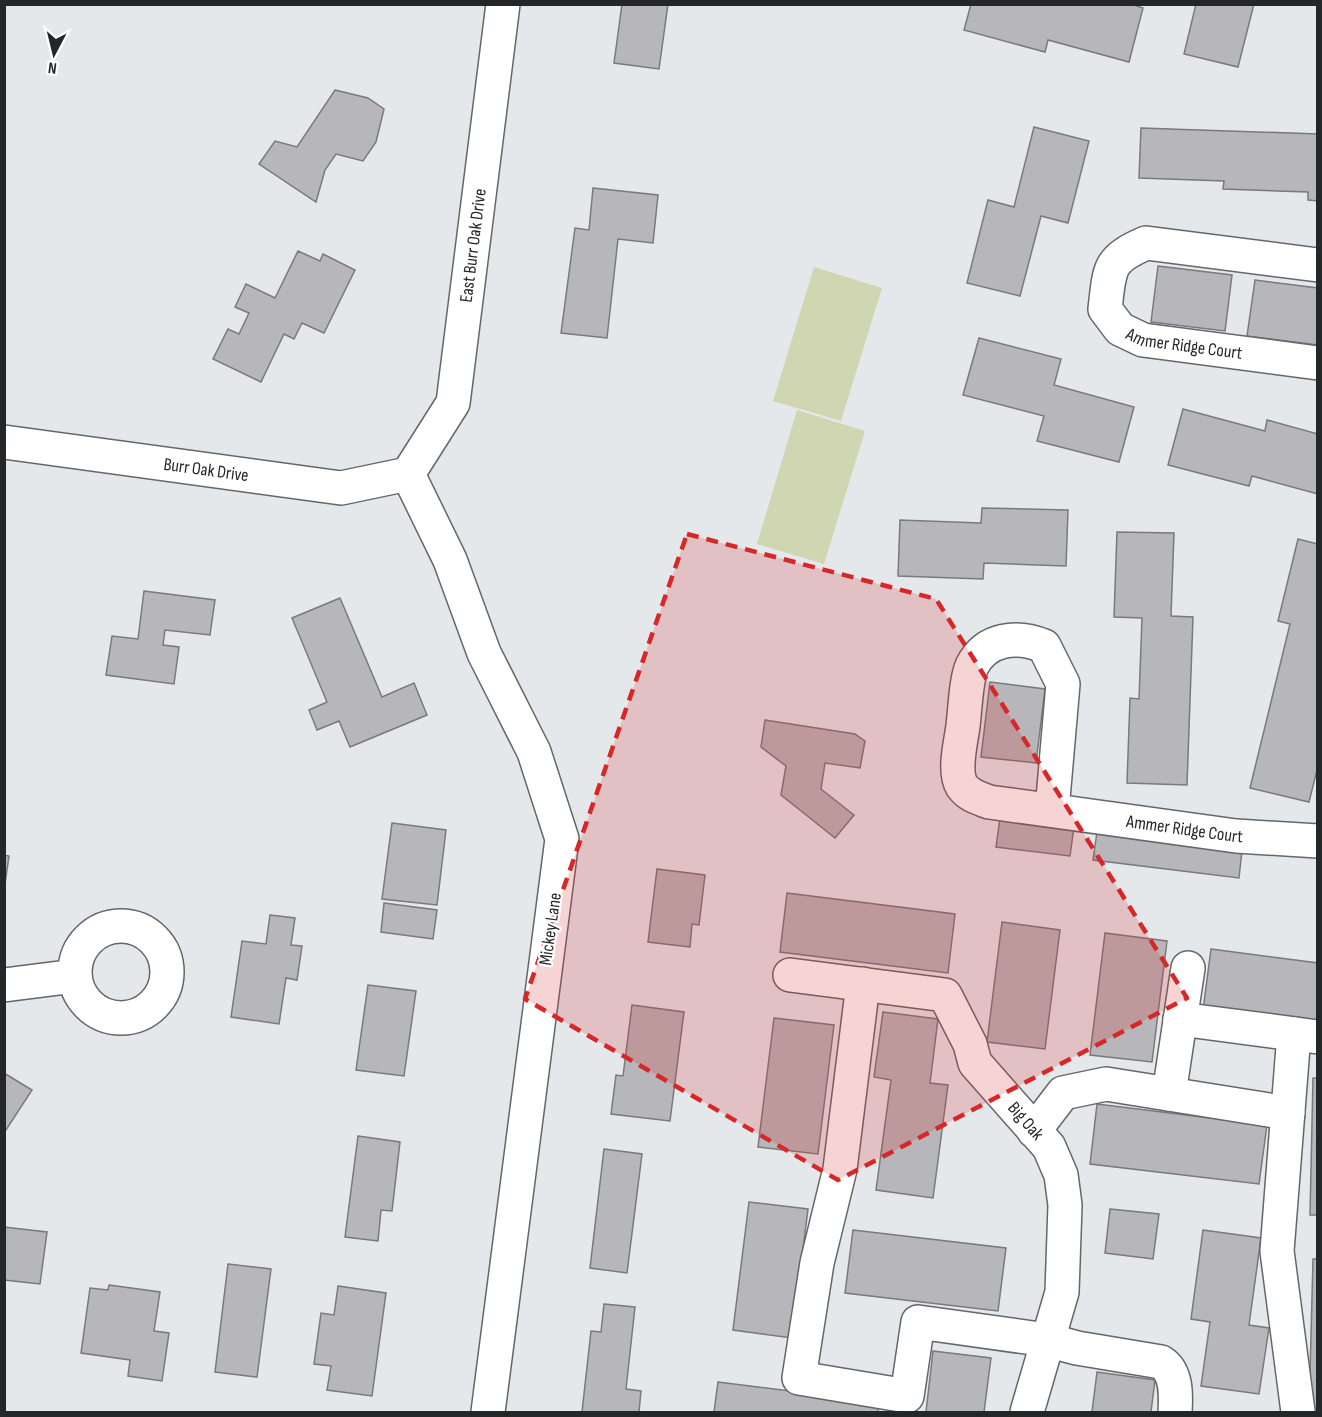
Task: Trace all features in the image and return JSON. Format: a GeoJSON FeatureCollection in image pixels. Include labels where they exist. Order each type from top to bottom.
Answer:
{"type":"FeatureCollection","features":[{"type":"Feature","properties":{"kind":"street","name":"East Burr Oak Drive"},"geometry":{"type":"LineString","coordinates":[[408,474],[453,403],[503,4]]}},
{"type":"Feature","properties":{"kind":"street","name":"Ammer Ridge Court"},"geometry":{"type":"LineString","coordinates":[[1317,265],[1146,243],[1121,254],[1112,266],[1105,309],[1120,329],[1143,340],[1317,363]]}},
{"type":"Feature","properties":{"kind":"street","name":"Burr Oak Drive"},"geometry":{"type":"LineString","coordinates":[[4,442],[341,488],[408,474]]}},
{"type":"Feature","properties":{"kind":"street","name":"Mickey Lane"},"geometry":{"type":"LineString","coordinates":[[408,474],[450,560],[484,653],[534,752],[562,839],[488,1413]]}},
{"type":"Feature","properties":{"kind":"street","name":"Ammer Ridge Court"},"geometry":{"type":"LineString","coordinates":[[1052,810],[1063,684],[1044,646],[1031,641],[1013,639],[987,646],[971,667],[958,770],[961,784],[972,796],[989,802],[1236,836],[1317,841]]}},
{"type":"Feature","properties":{"kind":"street"},"geometry":{"type":"LineString","coordinates":[[1169,1094],[1188,968]]}},
{"type":"Feature","properties":{"kind":"street","name":"Big Oak"},"geometry":{"type":"LineString","coordinates":[[790,975],[945,995],[970,1044],[975,1063],[1049,1148],[1061,1176],[1065,1205],[1062,1292],[1027,1413]]}},
{"type":"Feature","properties":{"kind":"street"},"geometry":{"type":"LineString","coordinates":[[4,986],[75,976]]}},
{"type":"Feature","properties":{"kind":"street"},"geometry":{"type":"LineString","coordinates":[[863,984],[840,1169],[817,1263],[799,1378],[907,1396],[918,1322],[1047,1340],[1077,1348],[1161,1362],[1168,1366],[1172,1376],[1175,1413]]}},
{"type":"Feature","properties":{"kind":"street"},"geometry":{"type":"LineString","coordinates":[[1180,1019],[1306,1035],[1288,1113],[1277,1251],[1298,1413]]}},
{"type":"Feature","properties":{"kind":"street"},"geometry":{"type":"LineString","coordinates":[[1034,1131],[1063,1093],[1106,1084],[1288,1113]]}},
{"type":"Feature","properties":{"kind":"highlighted area"},"geometry":{"type":"Polygon","coordinates":[[[687,534],[936,599],[1187,998],[838,1180],[525,999],[687,534]]]}},
{"type":"Feature","properties":{"kind":"green space"},"geometry":{"type":"Polygon","coordinates":[[[814,267],[882,288],[841,421],[773,401],[814,267]]]}},
{"type":"Feature","properties":{"kind":"green space"},"geometry":{"type":"Polygon","coordinates":[[[797,410],[865,431],[824,564],[757,544],[797,410]]]}},
{"type":"Feature","properties":{"kind":"building"},"geometry":{"type":"Polygon","coordinates":[[[622,4],[668,4],[659,69],[614,63],[622,4]]]}},
{"type":"Feature","properties":{"kind":"building"},"geometry":{"type":"Polygon","coordinates":[[[971,4],[1131,4],[1143,8],[1129,62],[1048,40],[1045,52],[964,30],[971,4]]]}},
{"type":"Feature","properties":{"kind":"building"},"geometry":{"type":"Polygon","coordinates":[[[1196,4],[1254,4],[1238,67],[1184,54],[1196,4]]]}},
{"type":"Feature","properties":{"kind":"building"},"geometry":{"type":"Polygon","coordinates":[[[335,90],[368,98],[384,109],[376,142],[363,161],[336,154],[325,170],[316,202],[259,164],[275,141],[297,147],[335,90]]]}},
{"type":"Feature","properties":{"kind":"building"},"geometry":{"type":"Polygon","coordinates":[[[1034,127],[1089,141],[1068,223],[1041,216],[1020,296],[967,283],[988,200],[1014,207],[1034,127]]]}},
{"type":"Feature","properties":{"kind":"building"},"geometry":{"type":"Polygon","coordinates":[[[1141,128],[1318,134],[1318,201],[1308,200],[1308,192],[1223,189],[1224,181],[1139,178],[1141,128]]]}},
{"type":"Feature","properties":{"kind":"building"},"geometry":{"type":"Polygon","coordinates":[[[593,188],[658,195],[653,243],[618,239],[607,338],[561,333],[575,228],[589,230],[593,188]]]}},
{"type":"Feature","properties":{"kind":"building"},"geometry":{"type":"Polygon","coordinates":[[[298,251],[320,261],[323,254],[355,270],[324,333],[302,323],[294,339],[284,334],[261,382],[213,359],[228,329],[239,334],[249,313],[235,307],[246,284],[275,298],[298,251]]]}},
{"type":"Feature","properties":{"kind":"building"},"geometry":{"type":"Polygon","coordinates":[[[1158,266],[1232,275],[1225,331],[1151,322],[1158,266]]]}},
{"type":"Feature","properties":{"kind":"building"},"geometry":{"type":"Polygon","coordinates":[[[1255,280],[1318,288],[1318,345],[1247,336],[1255,280]]]}},
{"type":"Feature","properties":{"kind":"building"},"geometry":{"type":"Polygon","coordinates":[[[979,338],[1061,359],[1054,385],[1134,407],[1119,462],[1037,441],[1044,416],[963,395],[979,338]]]}},
{"type":"Feature","properties":{"kind":"building"},"geometry":{"type":"Polygon","coordinates":[[[1183,409],[1265,431],[1267,420],[1318,434],[1318,494],[1252,476],[1249,486],[1168,465],[1183,409]]]}},
{"type":"Feature","properties":{"kind":"building"},"geometry":{"type":"Polygon","coordinates":[[[982,508],[1068,510],[1066,566],[984,563],[983,579],[898,576],[900,520],[981,523],[982,508]]]}},
{"type":"Feature","properties":{"kind":"building"},"geometry":{"type":"Polygon","coordinates":[[[1117,532],[1174,533],[1171,616],[1193,617],[1187,785],[1127,783],[1130,698],[1139,699],[1142,618],[1114,617],[1117,532]]]}},
{"type":"Feature","properties":{"kind":"building"},"geometry":{"type":"Polygon","coordinates":[[[1298,539],[1318,544],[1318,766],[1309,802],[1250,788],[1290,624],[1278,621],[1298,539]]]}},
{"type":"Feature","properties":{"kind":"building"},"geometry":{"type":"Polygon","coordinates":[[[144,591],[215,600],[210,635],[165,630],[163,645],[179,647],[174,684],[106,675],[112,636],[138,639],[144,591]]]}},
{"type":"Feature","properties":{"kind":"building"},"geometry":{"type":"Polygon","coordinates":[[[340,598],[382,697],[414,683],[427,715],[350,747],[339,721],[317,730],[309,710],[327,702],[292,618],[340,598]]]}},
{"type":"Feature","properties":{"kind":"building"},"geometry":{"type":"Polygon","coordinates":[[[990,682],[1045,689],[1036,763],[981,757],[990,682]]]}},
{"type":"Feature","properties":{"kind":"building"},"geometry":{"type":"Polygon","coordinates":[[[765,720],[855,734],[865,741],[860,768],[825,763],[821,789],[854,815],[835,838],[781,795],[786,766],[761,747],[765,720]]]}},
{"type":"Feature","properties":{"kind":"building"},"geometry":{"type":"Polygon","coordinates":[[[1000,818],[1074,827],[1070,856],[996,847],[1000,818]]]}},
{"type":"Feature","properties":{"kind":"building"},"geometry":{"type":"Polygon","coordinates":[[[392,823],[446,830],[437,905],[382,899],[392,823]]]}},
{"type":"Feature","properties":{"kind":"building"},"geometry":{"type":"Polygon","coordinates":[[[1097,832],[1242,850],[1239,878],[1093,860],[1097,832]]]}},
{"type":"Feature","properties":{"kind":"building"},"geometry":{"type":"Polygon","coordinates":[[[4,855],[9,856],[4,891],[4,855]]]}},
{"type":"Feature","properties":{"kind":"building"},"geometry":{"type":"Polygon","coordinates":[[[657,869],[705,875],[699,925],[692,924],[690,947],[648,942],[657,869]]]}},
{"type":"Feature","properties":{"kind":"building"},"geometry":{"type":"Polygon","coordinates":[[[787,893],[955,914],[948,973],[780,952],[787,893]]]}},
{"type":"Feature","properties":{"kind":"building"},"geometry":{"type":"Polygon","coordinates":[[[384,903],[437,910],[433,939],[381,932],[384,903]]]}},
{"type":"Feature","properties":{"kind":"building"},"geometry":{"type":"Polygon","coordinates":[[[270,915],[295,918],[291,945],[302,946],[297,980],[286,978],[279,1024],[231,1017],[242,941],[266,944],[270,915]]]}},
{"type":"Feature","properties":{"kind":"building"},"geometry":{"type":"Polygon","coordinates":[[[1002,922],[1060,930],[1045,1049],[987,1042],[1002,922]]]}},
{"type":"Feature","properties":{"kind":"building"},"geometry":{"type":"Polygon","coordinates":[[[1105,933],[1167,941],[1152,1062],[1090,1055],[1105,933]]]}},
{"type":"Feature","properties":{"kind":"building"},"geometry":{"type":"Polygon","coordinates":[[[1211,949],[1318,963],[1318,1024],[1203,1010],[1211,949]]]}},
{"type":"Feature","properties":{"kind":"building"},"geometry":{"type":"Polygon","coordinates":[[[368,985],[416,991],[404,1076],[356,1070],[368,985]]]}},
{"type":"Feature","properties":{"kind":"building"},"geometry":{"type":"Polygon","coordinates":[[[632,1005],[684,1012],[670,1121],[611,1114],[616,1075],[623,1076],[632,1005]]]}},
{"type":"Feature","properties":{"kind":"building"},"geometry":{"type":"Polygon","coordinates":[[[883,1012],[938,1019],[930,1083],[948,1085],[933,1198],[876,1190],[891,1080],[874,1077],[883,1012]]]}},
{"type":"Feature","properties":{"kind":"building"},"geometry":{"type":"Polygon","coordinates":[[[774,1018],[834,1025],[818,1154],[758,1147],[774,1018]]]}},
{"type":"Feature","properties":{"kind":"building"},"geometry":{"type":"Polygon","coordinates":[[[4,1073],[32,1090],[4,1133],[4,1073]]]}},
{"type":"Feature","properties":{"kind":"building"},"geometry":{"type":"Polygon","coordinates":[[[1313,1078],[1318,1078],[1318,1215],[1310,1215],[1313,1078]]]}},
{"type":"Feature","properties":{"kind":"building"},"geometry":{"type":"Polygon","coordinates":[[[1097,1104],[1267,1125],[1259,1184],[1090,1164],[1097,1104]]]}},
{"type":"Feature","properties":{"kind":"building"},"geometry":{"type":"Polygon","coordinates":[[[358,1136],[400,1142],[392,1211],[381,1210],[378,1241],[345,1237],[358,1136]]]}},
{"type":"Feature","properties":{"kind":"building"},"geometry":{"type":"Polygon","coordinates":[[[604,1149],[642,1154],[627,1273],[590,1268],[604,1149]]]}},
{"type":"Feature","properties":{"kind":"building"},"geometry":{"type":"Polygon","coordinates":[[[749,1202],[808,1209],[792,1338],[733,1330],[749,1202]]]}},
{"type":"Feature","properties":{"kind":"building"},"geometry":{"type":"Polygon","coordinates":[[[1110,1209],[1159,1214],[1153,1259],[1105,1253],[1110,1209]]]}},
{"type":"Feature","properties":{"kind":"building"},"geometry":{"type":"Polygon","coordinates":[[[4,1227],[47,1232],[40,1284],[4,1280],[4,1227]]]}},
{"type":"Feature","properties":{"kind":"building"},"geometry":{"type":"Polygon","coordinates":[[[853,1230],[1006,1248],[998,1311],[845,1293],[853,1230]]]}},
{"type":"Feature","properties":{"kind":"building"},"geometry":{"type":"Polygon","coordinates":[[[1203,1230],[1261,1238],[1249,1325],[1269,1328],[1259,1394],[1201,1386],[1210,1322],[1191,1319],[1203,1230]]]}},
{"type":"Feature","properties":{"kind":"building"},"geometry":{"type":"Polygon","coordinates":[[[1313,1259],[1318,1259],[1318,1412],[1309,1412],[1313,1259]]]}},
{"type":"Feature","properties":{"kind":"building"},"geometry":{"type":"Polygon","coordinates":[[[228,1264],[271,1269],[257,1377],[215,1372],[228,1264]]]}},
{"type":"Feature","properties":{"kind":"building"},"geometry":{"type":"Polygon","coordinates":[[[109,1285],[160,1292],[154,1331],[169,1333],[162,1381],[128,1376],[130,1360],[81,1353],[90,1288],[108,1290],[109,1285]]]}},
{"type":"Feature","properties":{"kind":"building"},"geometry":{"type":"Polygon","coordinates":[[[338,1286],[386,1293],[372,1396],[327,1390],[331,1366],[314,1364],[321,1313],[334,1315],[338,1286]]]}},
{"type":"Feature","properties":{"kind":"building"},"geometry":{"type":"Polygon","coordinates":[[[604,1304],[635,1307],[626,1389],[641,1391],[639,1412],[582,1412],[591,1331],[601,1332],[604,1304]]]}},
{"type":"Feature","properties":{"kind":"building"},"geometry":{"type":"Polygon","coordinates":[[[933,1351],[991,1358],[984,1412],[926,1412],[933,1351]]]}},
{"type":"Feature","properties":{"kind":"building"},"geometry":{"type":"Polygon","coordinates":[[[1097,1372],[1155,1380],[1151,1412],[1092,1412],[1097,1372]]]}},
{"type":"Feature","properties":{"kind":"building"},"geometry":{"type":"Polygon","coordinates":[[[718,1382],[879,1402],[878,1412],[714,1412],[718,1382]]]}}]}
